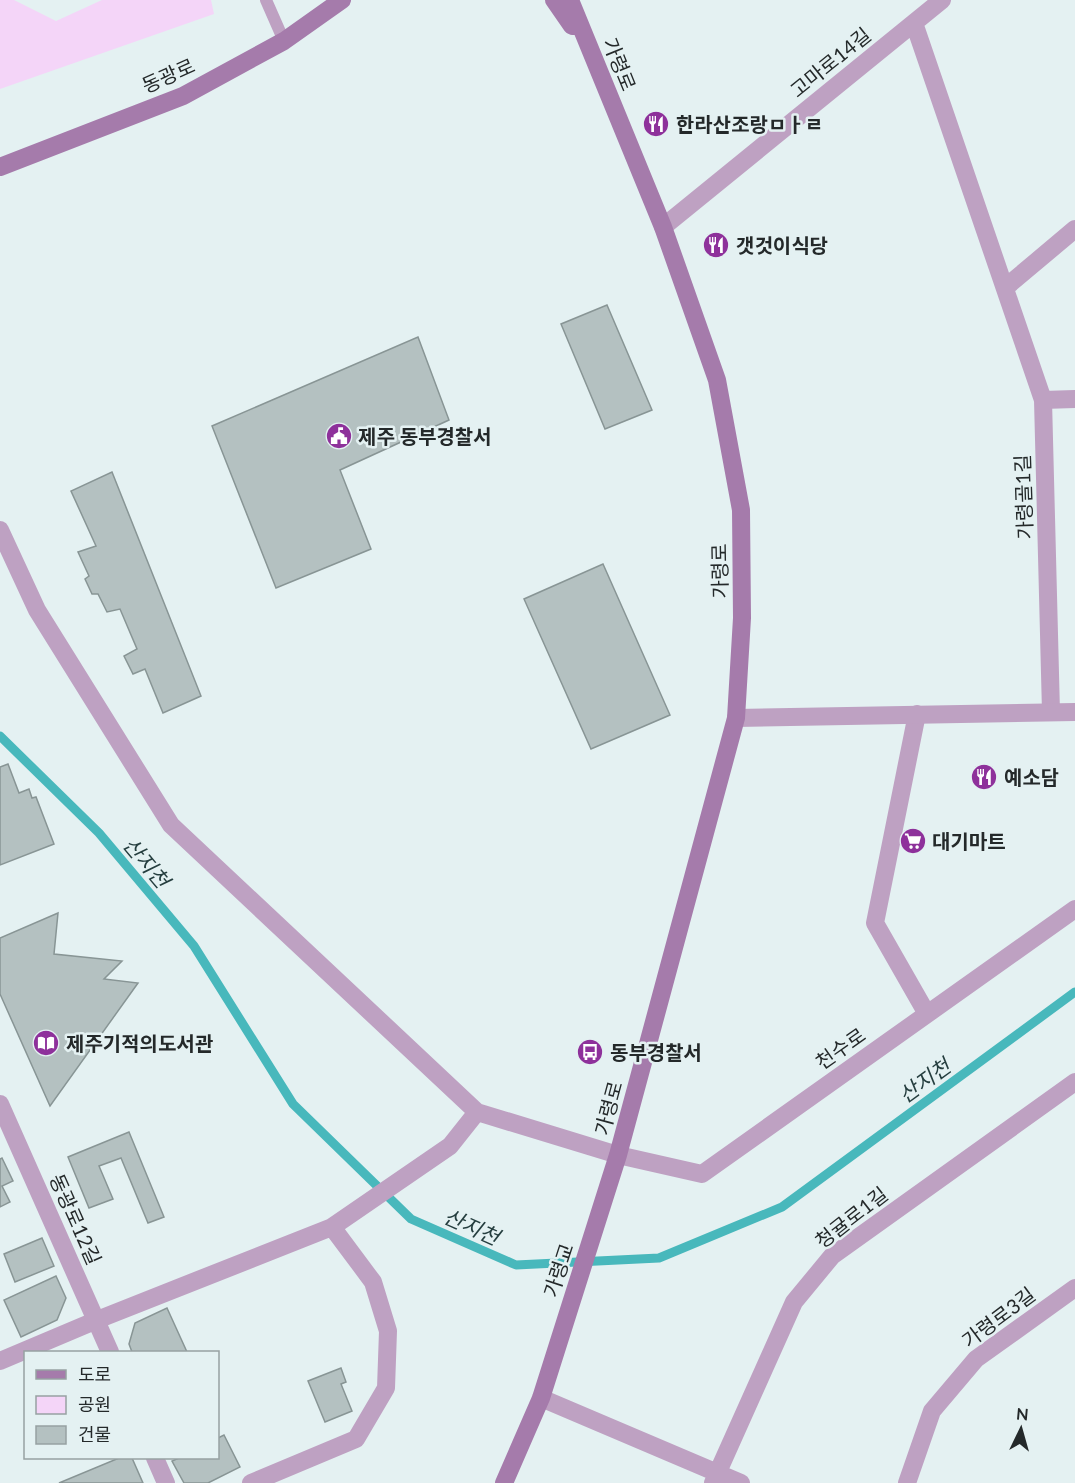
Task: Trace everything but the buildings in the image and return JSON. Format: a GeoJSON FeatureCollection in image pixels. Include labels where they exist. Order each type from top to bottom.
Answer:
{"type":"FeatureCollection","features":[{"type":"Feature","properties":{"kind":"main road"},"geometry":{"type":"LineString","coordinates":[[554,0],[591,53]]}},
{"type":"Feature","properties":{"kind":"main road","name":"가령로"},"geometry":{"type":"LineString","coordinates":[[570,0],[663,227],[717,380],[741,510],[742,618],[736,718],[618,1155]]}},
{"type":"Feature","properties":{"kind":"main road","name":"동광로"},"geometry":{"type":"LineString","coordinates":[[0,167],[183,96],[284,41],[344,1]]}},
{"type":"Feature","properties":{"kind":"main road","name":"가령교"},"geometry":{"type":"LineString","coordinates":[[541,1398],[618,1155]]}},
{"type":"Feature","properties":{"kind":"main road"},"geometry":{"type":"LineString","coordinates":[[504,1483],[541,1398]]}},
{"type":"Feature","properties":{"kind":"street","name":"고마로14길"},"geometry":{"type":"LineString","coordinates":[[663,227],[942,0]]}},
{"type":"Feature","properties":{"kind":"street","name":"가령골1길"},"geometry":{"type":"LineString","coordinates":[[914,23],[1043,400],[1051,712]]}},
{"type":"Feature","properties":{"kind":"street"},"geometry":{"type":"LineString","coordinates":[[1006,287],[1075,229]]}},
{"type":"Feature","properties":{"kind":"street"},"geometry":{"type":"LineString","coordinates":[[1043,400],[1075,399]]}},
{"type":"Feature","properties":{"kind":"street"},"geometry":{"type":"LineString","coordinates":[[0,530],[37,610],[171,825],[477,1112],[450,1146],[332,1227],[0,1361]]}},
{"type":"Feature","properties":{"kind":"street"},"geometry":{"type":"LineString","coordinates":[[736,718],[1075,712]]}},
{"type":"Feature","properties":{"kind":"street"},"geometry":{"type":"LineString","coordinates":[[917,714],[875,923],[927,1014]]}},
{"type":"Feature","properties":{"kind":"street","name":"천수로"},"geometry":{"type":"LineString","coordinates":[[477,1112],[618,1155],[702,1174],[1075,909]]}},
{"type":"Feature","properties":{"kind":"street","name":"청귤로1길"},"geometry":{"type":"LineString","coordinates":[[716,1478],[794,1302],[832,1256],[1075,1082]]}},
{"type":"Feature","properties":{"kind":"street","name":"동광로12길"},"geometry":{"type":"LineString","coordinates":[[0,1104],[8,1144],[97,1320],[110,1351]]}},
{"type":"Feature","properties":{"kind":"street"},"geometry":{"type":"LineString","coordinates":[[251,1483],[356,1440],[386,1388],[388,1331],[373,1282],[332,1227]]}},
{"type":"Feature","properties":{"kind":"street","name":"가령로3길"},"geometry":{"type":"LineString","coordinates":[[907,1483],[932,1411],[976,1359],[1075,1288]]}},
{"type":"Feature","properties":{"kind":"street"},"geometry":{"type":"LineString","coordinates":[[541,1398],[716,1478],[741,1483]]}},
{"type":"Feature","properties":{"kind":"street"},"geometry":{"type":"LineString","coordinates":[[155,1459],[166,1483]]}},
{"type":"Feature","properties":{"kind":"lane"},"geometry":{"type":"LineString","coordinates":[[266,0],[284,41]]}},
{"type":"Feature","properties":{"kind":"green space"},"geometry":{"type":"Polygon","coordinates":[[[0,0],[14,0],[56,21],[102,0],[211,0],[214,14],[0,89],[0,0]]]}},
{"type":"Feature","properties":{"kind":"waterway","name":"산지천"},"geometry":{"type":"LineString","coordinates":[[0,736],[99,833],[194,946],[293,1104],[411,1219],[516,1265],[659,1258],[782,1207],[1075,992]]}},
{"type":"Feature","properties":{"kind":"place","name":"한라산조랑ㅁㅏㄹ"},"geometry":{"type":"Point","coordinates":[656,124]}},
{"type":"Feature","properties":{"kind":"place","name":"갯것이식당"},"geometry":{"type":"Point","coordinates":[716,245]}},
{"type":"Feature","properties":{"kind":"place","name":"제주 동부경찰서"},"geometry":{"type":"Point","coordinates":[339,436]}},
{"type":"Feature","properties":{"kind":"place","name":"예소담"},"geometry":{"type":"Point","coordinates":[984,777]}},
{"type":"Feature","properties":{"kind":"place","name":"대기마트"},"geometry":{"type":"Point","coordinates":[913,841]}},
{"type":"Feature","properties":{"kind":"place","name":"제주기적의도서관"},"geometry":{"type":"Point","coordinates":[46,1043]}},
{"type":"Feature","properties":{"kind":"place","name":"동부경찰서"},"geometry":{"type":"Point","coordinates":[590,1052]}}]}
